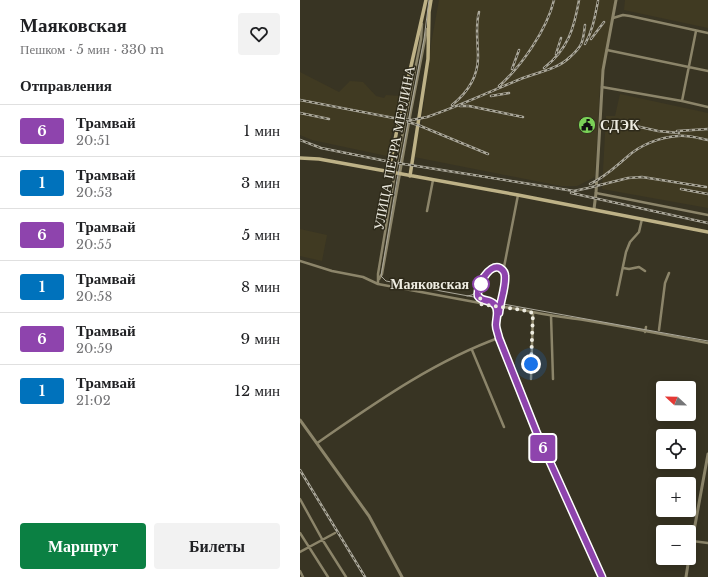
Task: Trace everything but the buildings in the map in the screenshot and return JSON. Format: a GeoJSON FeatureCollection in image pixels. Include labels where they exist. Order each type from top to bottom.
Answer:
{"type":"FeatureCollection","features":[{"type":"Feature","properties":{"kind":"main road","name":"УЛИЦА ПЕТРА МЕРЛИНА"},"geometry":{"type":"LineString","coordinates":[[389,171],[399,119],[426,0]]}},
{"type":"Feature","properties":{"kind":"main road","name":"УЛИЦА ПЕТРА МЕРЛИНА"},"geometry":{"type":"LineString","coordinates":[[410,176],[428,59],[429,12],[431,0]]}},
{"type":"Feature","properties":{"kind":"main road"},"geometry":{"type":"LineString","coordinates":[[300,158],[319,159],[389,171],[642,218],[708,232]]}},
{"type":"Feature","properties":{"kind":"street"},"geometry":{"type":"LineString","coordinates":[[594,209],[602,87],[616,0]]}},
{"type":"Feature","properties":{"kind":"street"},"geometry":{"type":"LineString","coordinates":[[424,11],[429,12]]}},
{"type":"Feature","properties":{"kind":"street"},"geometry":{"type":"LineString","coordinates":[[613,18],[623,15],[630,16],[708,33]]}},
{"type":"Feature","properties":{"kind":"street","name":"УЛИЦА ПЕТРА МЕРЛИНА"},"geometry":{"type":"LineString","coordinates":[[378,284],[382,274],[403,151],[429,20]]}},
{"type":"Feature","properties":{"kind":"street","name":"УЛИЦА ПЕТРА МЕРЛИНА"},"geometry":{"type":"LineString","coordinates":[[379,280],[378,274],[399,150],[422,39],[422,22]]}},
{"type":"Feature","properties":{"kind":"street"},"geometry":{"type":"LineString","coordinates":[[682,101],[696,31]]}},
{"type":"Feature","properties":{"kind":"street"},"geometry":{"type":"LineString","coordinates":[[607,50],[708,72]]}},
{"type":"Feature","properties":{"kind":"street"},"geometry":{"type":"LineString","coordinates":[[602,87],[708,107]]}},
{"type":"Feature","properties":{"kind":"street"},"geometry":{"type":"LineString","coordinates":[[427,211],[433,180]]}},
{"type":"Feature","properties":{"kind":"street"},"geometry":{"type":"LineString","coordinates":[[596,193],[708,215]]}},
{"type":"Feature","properties":{"kind":"street"},"geometry":{"type":"LineString","coordinates":[[499,324],[507,275],[504,267],[518,195]]}},
{"type":"Feature","properties":{"kind":"street"},"geometry":{"type":"LineString","coordinates":[[617,295],[629,244],[638,233],[642,218]]}},
{"type":"Feature","properties":{"kind":"street"},"geometry":{"type":"LineString","coordinates":[[300,261],[337,272],[363,277],[378,284],[480,304],[501,306],[533,313],[708,343]]}},
{"type":"Feature","properties":{"kind":"street"},"geometry":{"type":"LineString","coordinates":[[623,268],[629,269],[639,267],[646,271]]}},
{"type":"Feature","properties":{"kind":"street"},"geometry":{"type":"LineString","coordinates":[[659,330],[665,283],[669,273]]}},
{"type":"Feature","properties":{"kind":"street"},"geometry":{"type":"LineString","coordinates":[[530,379],[533,313]]}},
{"type":"Feature","properties":{"kind":"street"},"geometry":{"type":"LineString","coordinates":[[551,315],[553,379]]}},
{"type":"Feature","properties":{"kind":"street"},"geometry":{"type":"LineString","coordinates":[[645,332],[646,327]]}},
{"type":"Feature","properties":{"kind":"street"},"geometry":{"type":"LineString","coordinates":[[317,443],[360,413],[429,369],[490,340],[501,337]]}},
{"type":"Feature","properties":{"kind":"street"},"geometry":{"type":"LineString","coordinates":[[472,349],[504,426]]}},
{"type":"Feature","properties":{"kind":"street"},"geometry":{"type":"LineString","coordinates":[[300,420],[369,516],[402,577]]}},
{"type":"Feature","properties":{"kind":"street"},"geometry":{"type":"LineString","coordinates":[[695,525],[708,454]]}},
{"type":"Feature","properties":{"kind":"street"},"geometry":{"type":"LineString","coordinates":[[300,499],[322,539],[346,577]]}},
{"type":"Feature","properties":{"kind":"street"},"geometry":{"type":"LineString","coordinates":[[300,533],[328,577]]}},
{"type":"Feature","properties":{"kind":"street"},"geometry":{"type":"LineString","coordinates":[[300,552],[334,533]]}},
{"type":"Feature","properties":{"kind":"street"},"geometry":{"type":"LineString","coordinates":[[696,541],[708,543]]}},
{"type":"Feature","properties":{"kind":"street"},"geometry":{"type":"LineString","coordinates":[[686,577],[688,565]]}},
{"type":"Feature","properties":{"kind":"street"},"geometry":{"type":"LineString","coordinates":[[300,571],[303,577]]}},
{"type":"Feature","properties":{"kind":"shaded area"},"geometry":{"type":"Polygon","coordinates":[[[439,0],[615,0],[600,86],[595,176],[593,178],[577,186],[561,186],[414,157],[421,127],[431,44],[439,0]]]}},
{"type":"Feature","properties":{"kind":"shaded area"},"geometry":{"type":"Polygon","coordinates":[[[625,0],[708,0],[708,28],[624,10],[625,0]]]}},
{"type":"Feature","properties":{"kind":"shaded area"},"geometry":{"type":"Polygon","coordinates":[[[300,72],[339,92],[350,81],[363,82],[376,96],[384,98],[386,95],[400,96],[387,156],[312,140],[300,135],[300,72]]]}},
{"type":"Feature","properties":{"kind":"shaded area"},"geometry":{"type":"Polygon","coordinates":[[[620,94],[708,113],[708,208],[602,189],[606,116],[615,116],[620,94]]]}},
{"type":"Feature","properties":{"kind":"shaded area"},"geometry":{"type":"Polygon","coordinates":[[[300,229],[327,235],[322,261],[300,256],[300,229]]]}},
{"type":"Feature","properties":{"kind":"tram line"},"geometry":{"type":"LineString","coordinates":[[429,0],[424,39],[397,180],[381,276],[386,281],[485,299],[497,305],[497,326],[500,337],[540,438],[603,577]]}},
{"type":"Feature","properties":{"kind":"tram line","name":"6"},"geometry":{"type":"LineString","coordinates":[[499,313],[505,276],[503,270],[494,267],[487,273],[477,290],[478,296],[482,300],[491,302],[496,306],[496,326],[499,338],[536,431],[602,577]]}},
{"type":"Feature","properties":{"kind":"tram line"},"geometry":{"type":"LineString","coordinates":[[467,296],[476,292],[490,269],[499,269],[504,272],[505,276],[499,308]]}},
{"type":"Feature","properties":{"kind":"tram line"},"geometry":{"type":"LineString","coordinates":[[492,302],[708,341]]}},
{"type":"Feature","properties":{"kind":"railway"},"geometry":{"type":"LineString","coordinates":[[499,86],[525,58],[540,35],[551,11],[554,0]]}},
{"type":"Feature","properties":{"kind":"railway"},"geometry":{"type":"LineString","coordinates":[[544,68],[559,53],[569,38],[575,20],[579,0]]}},
{"type":"Feature","properties":{"kind":"railway"},"geometry":{"type":"LineString","coordinates":[[585,44],[592,28],[598,1]]}},
{"type":"Feature","properties":{"kind":"railway"},"geometry":{"type":"LineString","coordinates":[[452,105],[467,90],[474,78],[478,57],[477,23],[479,12]]}},
{"type":"Feature","properties":{"kind":"railway"},"geometry":{"type":"LineString","coordinates":[[591,39],[604,22]]}},
{"type":"Feature","properties":{"kind":"railway"},"geometry":{"type":"LineString","coordinates":[[300,100],[399,119],[412,120],[427,117],[560,64],[580,46],[583,39],[585,25]]}},
{"type":"Feature","properties":{"kind":"railway"},"geometry":{"type":"LineString","coordinates":[[556,54],[561,38]]}},
{"type":"Feature","properties":{"kind":"railway"},"geometry":{"type":"LineString","coordinates":[[512,69],[519,50]]}},
{"type":"Feature","properties":{"kind":"railway"},"geometry":{"type":"LineString","coordinates":[[491,96],[509,93]]}},
{"type":"Feature","properties":{"kind":"railway"},"geometry":{"type":"LineString","coordinates":[[460,106],[469,106],[523,117]]}},
{"type":"Feature","properties":{"kind":"railway"},"geometry":{"type":"LineString","coordinates":[[300,113],[329,119]]}},
{"type":"Feature","properties":{"kind":"railway"},"geometry":{"type":"LineString","coordinates":[[408,122],[488,154]]}},
{"type":"Feature","properties":{"kind":"railway"},"geometry":{"type":"LineString","coordinates":[[622,123],[658,131],[679,133]]}},
{"type":"Feature","properties":{"kind":"railway"},"geometry":{"type":"LineString","coordinates":[[677,131],[708,129]]}},
{"type":"Feature","properties":{"kind":"railway"},"geometry":{"type":"LineString","coordinates":[[590,184],[605,175],[632,153],[651,142],[664,138],[682,136],[708,140]]}},
{"type":"Feature","properties":{"kind":"railway"},"geometry":{"type":"LineString","coordinates":[[300,140],[321,148],[391,162],[574,191],[628,178],[642,177],[706,187]]}},
{"type":"Feature","properties":{"kind":"railway"},"geometry":{"type":"LineString","coordinates":[[681,189],[708,194]]}},
{"type":"Feature","properties":{"kind":"railway"},"geometry":{"type":"LineString","coordinates":[[571,193],[708,223]]}},
{"type":"Feature","properties":{"kind":"railway"},"geometry":{"type":"LineString","coordinates":[[300,470],[365,577]]}},
{"type":"Feature","properties":{"kind":"place","name":"СДЭК"},"geometry":{"type":"Point","coordinates":[587,125]}},
{"type":"Feature","properties":{"kind":"place","name":"Маяковская"},"geometry":{"type":"Point","coordinates":[481,284]}},
{"type":"Feature","properties":{"kind":"route"},"geometry":{"type":"LineString","coordinates":[[481,284],[480,304],[501,306],[533,313],[531,333],[531,364]]}}]}
